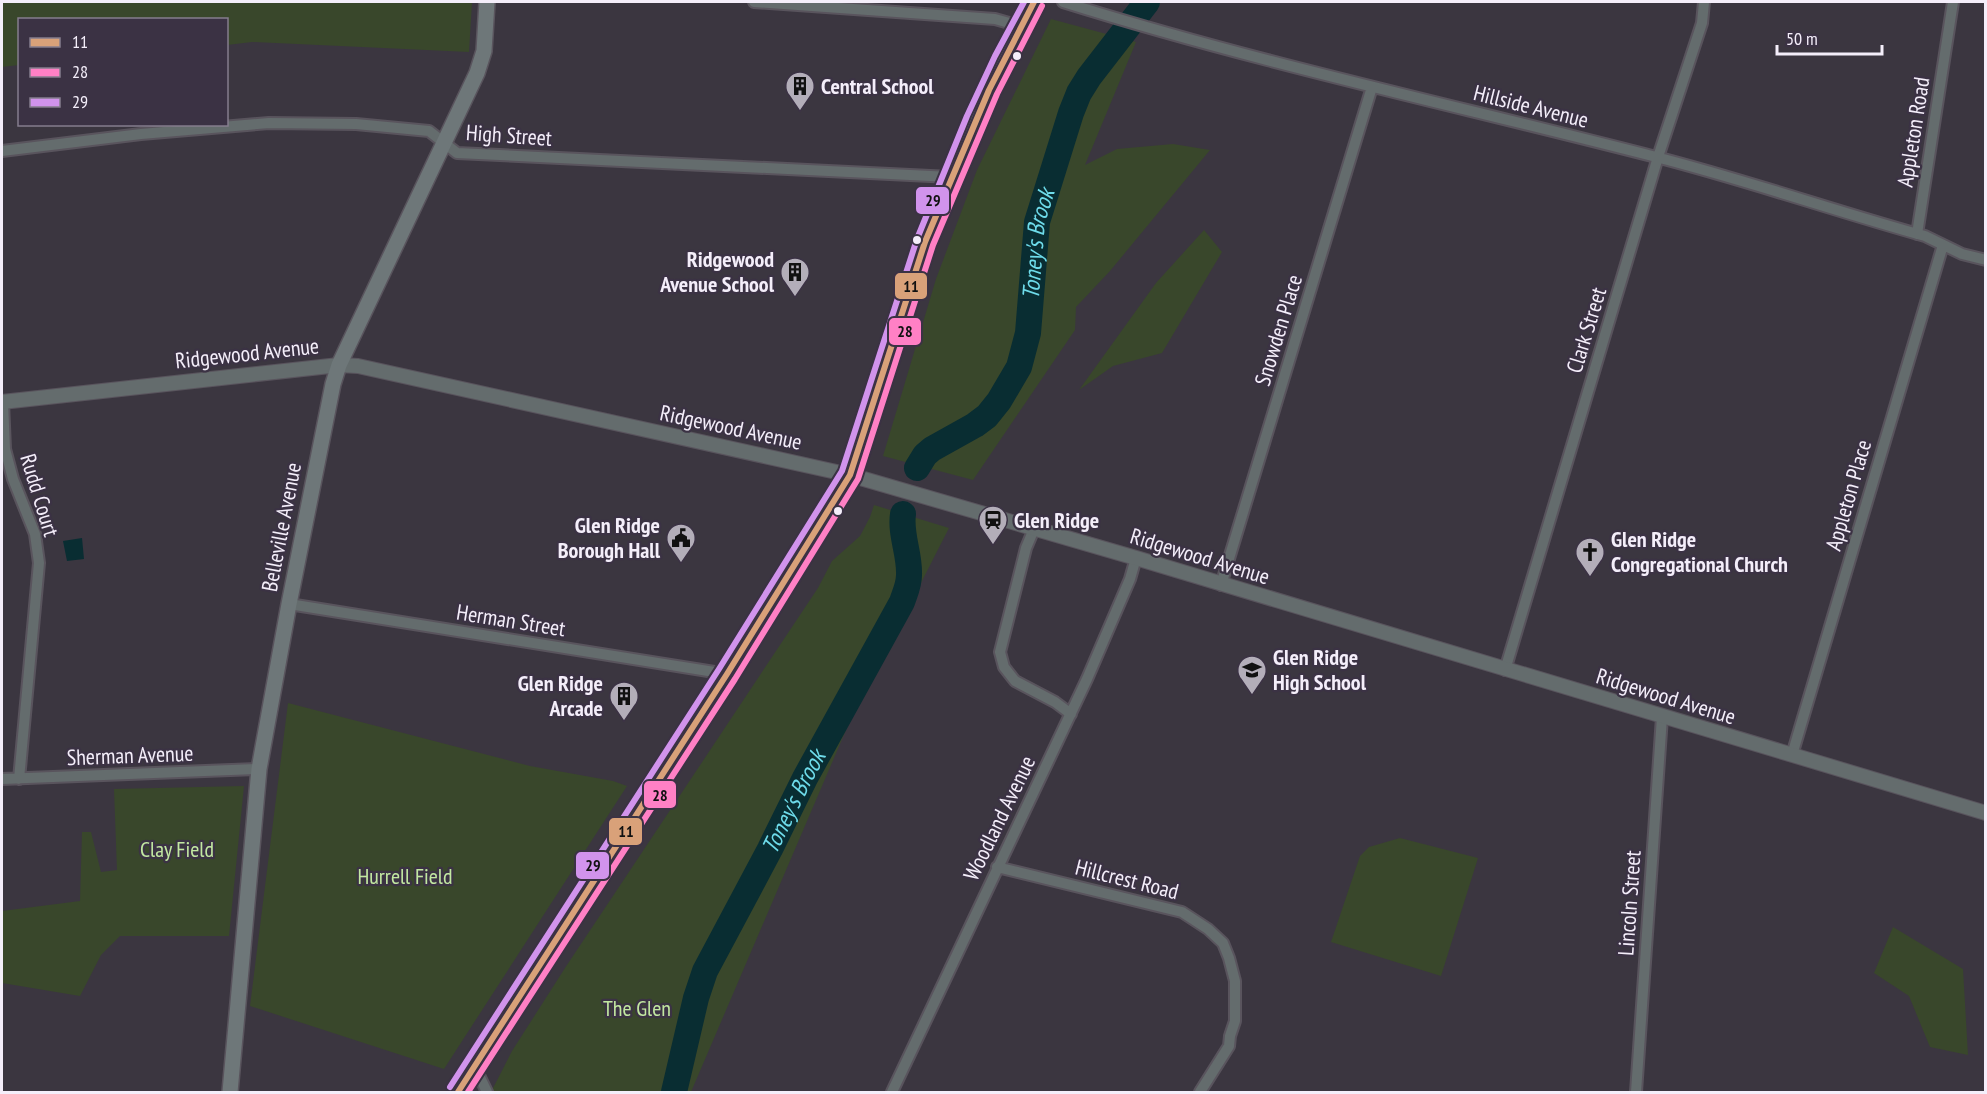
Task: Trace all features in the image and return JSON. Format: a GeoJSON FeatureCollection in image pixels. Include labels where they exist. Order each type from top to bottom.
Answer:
{"type":"FeatureCollection","features":[{"type":"Feature","properties":{"kind":"main road","name":"Belleville Avenue"},"geometry":{"type":"LineString","coordinates":[[230,1092],[259,769],[333,384],[339,364],[477,73],[484,51],[487,2]]}},
{"type":"Feature","properties":{"kind":"main road"},"geometry":{"type":"LineString","coordinates":[[458,1092],[727,674],[850,475],[925,242],[975,118],[1034,2]]}},
{"type":"Feature","properties":{"kind":"street"},"geometry":{"type":"LineString","coordinates":[[754,2],[995,19],[1020,26]]}},
{"type":"Feature","properties":{"kind":"street","name":"Hillside Avenue"},"geometry":{"type":"LineString","coordinates":[[1064,2],[1372,87],[1658,157],[1917,234],[1962,254],[1986,260]]}},
{"type":"Feature","properties":{"kind":"street","name":"Clark Street"},"geometry":{"type":"LineString","coordinates":[[1505,670],[1658,157],[1702,23],[1704,2]]}},
{"type":"Feature","properties":{"kind":"street","name":"Appleton Road"},"geometry":{"type":"LineString","coordinates":[[1917,234],[1953,2]]}},
{"type":"Feature","properties":{"kind":"street","name":"Snowden Place"},"geometry":{"type":"LineString","coordinates":[[1221,585],[1372,87]]}},
{"type":"Feature","properties":{"kind":"street","name":"High Street"},"geometry":{"type":"LineString","coordinates":[[2,151],[141,134],[269,123],[356,124],[429,131],[458,153],[951,177]]}},
{"type":"Feature","properties":{"kind":"street","name":"Appleton Place"},"geometry":{"type":"LineString","coordinates":[[1792,755],[1942,245]]}},
{"type":"Feature","properties":{"kind":"street","name":"Ridgewood Avenue"},"geometry":{"type":"LineString","coordinates":[[2,402],[339,364],[358,366],[850,475],[1136,558],[1986,813]]}},
{"type":"Feature","properties":{"kind":"street","name":"Rudd Court"},"geometry":{"type":"LineString","coordinates":[[2,402],[8,459],[13,479],[36,534],[39,563],[19,779]]}},
{"type":"Feature","properties":{"kind":"street"},"geometry":{"type":"LineString","coordinates":[[1034,529],[1026,548],[1000,652],[1006,671],[1015,681],[1055,702],[1071,714]]}},
{"type":"Feature","properties":{"kind":"street","name":"Woodland Avenue"},"geometry":{"type":"LineString","coordinates":[[892,1092],[1071,714],[1118,608],[1136,558]]}},
{"type":"Feature","properties":{"kind":"street","name":"Herman Street"},"geometry":{"type":"LineString","coordinates":[[289,604],[727,674]]}},
{"type":"Feature","properties":{"kind":"street","name":"Lincoln Street"},"geometry":{"type":"LineString","coordinates":[[1635,1092],[1662,717]]}},
{"type":"Feature","properties":{"kind":"street","name":"Sherman Avenue"},"geometry":{"type":"LineString","coordinates":[[2,779],[259,769]]}},
{"type":"Feature","properties":{"kind":"street","name":"Hillcrest Road"},"geometry":{"type":"LineString","coordinates":[[997,867],[1182,912],[1208,929],[1222,943],[1229,958],[1234,981],[1235,1022],[1229,1046],[1200,1092]]}},
{"type":"Feature","properties":{"kind":"street"},"geometry":{"type":"LineString","coordinates":[[475,1067],[488,1092]]}},
{"type":"Feature","properties":{"kind":"green space"},"geometry":{"type":"Polygon","coordinates":[[[2,2],[472,2],[469,52],[252,42],[228,45],[228,18],[18,18],[18,65],[2,67],[2,2]]]}},
{"type":"Feature","properties":{"kind":"green space"},"geometry":{"type":"Polygon","coordinates":[[[1051,19],[1136,42],[1085,165],[1117,149],[1173,144],[1210,150],[1110,271],[1076,307],[1075,330],[973,480],[883,456],[936,279],[977,170],[1051,19]]]}},
{"type":"Feature","properties":{"kind":"green space"},"geometry":{"type":"Polygon","coordinates":[[[1204,230],[1222,252],[1162,353],[1113,366],[1079,390],[1156,283],[1204,230]]]}},
{"type":"Feature","properties":{"kind":"green space","name":"The Glen"},"geometry":{"type":"Polygon","coordinates":[[[874,505],[949,528],[846,730],[691,1092],[491,1092],[512,1051],[565,968],[818,588],[832,561],[860,536],[874,505]]]}},
{"type":"Feature","properties":{"kind":"green space","name":"Hurrell Field"},"geometry":{"type":"Polygon","coordinates":[[[288,703],[530,766],[613,781],[627,786],[444,1069],[250,1006],[288,703]]]}},
{"type":"Feature","properties":{"kind":"green space","name":"Clay Field"},"geometry":{"type":"Polygon","coordinates":[[[244,786],[229,936],[120,936],[101,955],[80,996],[2,983],[2,911],[80,901],[82,832],[91,832],[101,872],[117,870],[114,789],[244,786]]]}},
{"type":"Feature","properties":{"kind":"green space"},"geometry":{"type":"Polygon","coordinates":[[[1400,838],[1478,858],[1441,976],[1331,942],[1360,856],[1369,847],[1400,838]]]}},
{"type":"Feature","properties":{"kind":"green space"},"geometry":{"type":"Polygon","coordinates":[[[1893,927],[1963,969],[1968,1055],[1930,1047],[1909,996],[1874,973],[1893,927]]]}},
{"type":"Feature","properties":{"kind":"water"},"geometry":{"type":"Polygon","coordinates":[[[82,538],[84,559],[67,561],[63,541],[82,538]]]}},
{"type":"Feature","properties":{"kind":"waterway","name":"Toney's Brook"},"geometry":{"type":"LineString","coordinates":[[917,468],[932,449],[987,416],[999,401],[1019,367],[1028,333],[1037,222],[1071,113],[1089,77],[1147,2]]}},
{"type":"Feature","properties":{"kind":"waterway","name":"Toney's Brook"},"geometry":{"type":"LineString","coordinates":[[674,1092],[696,998],[705,971],[805,778],[902,602],[909,575],[903,514]]}},
{"type":"Feature","properties":{"kind":"transit line","name":"29"},"geometry":{"type":"LineString","coordinates":[[450,1087],[719,669],[842,471],[917,239],[967,116],[1024,2]]}},
{"type":"Feature","properties":{"kind":"transit line","name":"11"},"geometry":{"type":"LineString","coordinates":[[458,1092],[727,674],[850,475],[925,242],[989,90],[1034,2]]}},
{"type":"Feature","properties":{"kind":"transit line","name":"28"},"geometry":{"type":"LineString","coordinates":[[468,1092],[735,679],[858,479],[933,245],[997,94],[1042,6]]}},
{"type":"Feature","properties":{"kind":"place","name":"Central School"},"geometry":{"type":"Point","coordinates":[800,112]}},
{"type":"Feature","properties":{"kind":"place","name":"Ridgewood Avenue School"},"geometry":{"type":"Point","coordinates":[795,298]}},
{"type":"Feature","properties":{"kind":"place","name":"Glen Ridge"},"geometry":{"type":"Point","coordinates":[993,546]}},
{"type":"Feature","properties":{"kind":"place","name":"Glen Ridge Borough Hall"},"geometry":{"type":"Point","coordinates":[681,564]}},
{"type":"Feature","properties":{"kind":"place","name":"Glen Ridge Congregational Church"},"geometry":{"type":"Point","coordinates":[1590,578]}},
{"type":"Feature","properties":{"kind":"place","name":"Glen Ridge High School"},"geometry":{"type":"Point","coordinates":[1252,696]}},
{"type":"Feature","properties":{"kind":"place","name":"Glen Ridge Arcade"},"geometry":{"type":"Point","coordinates":[624,722]}}]}
